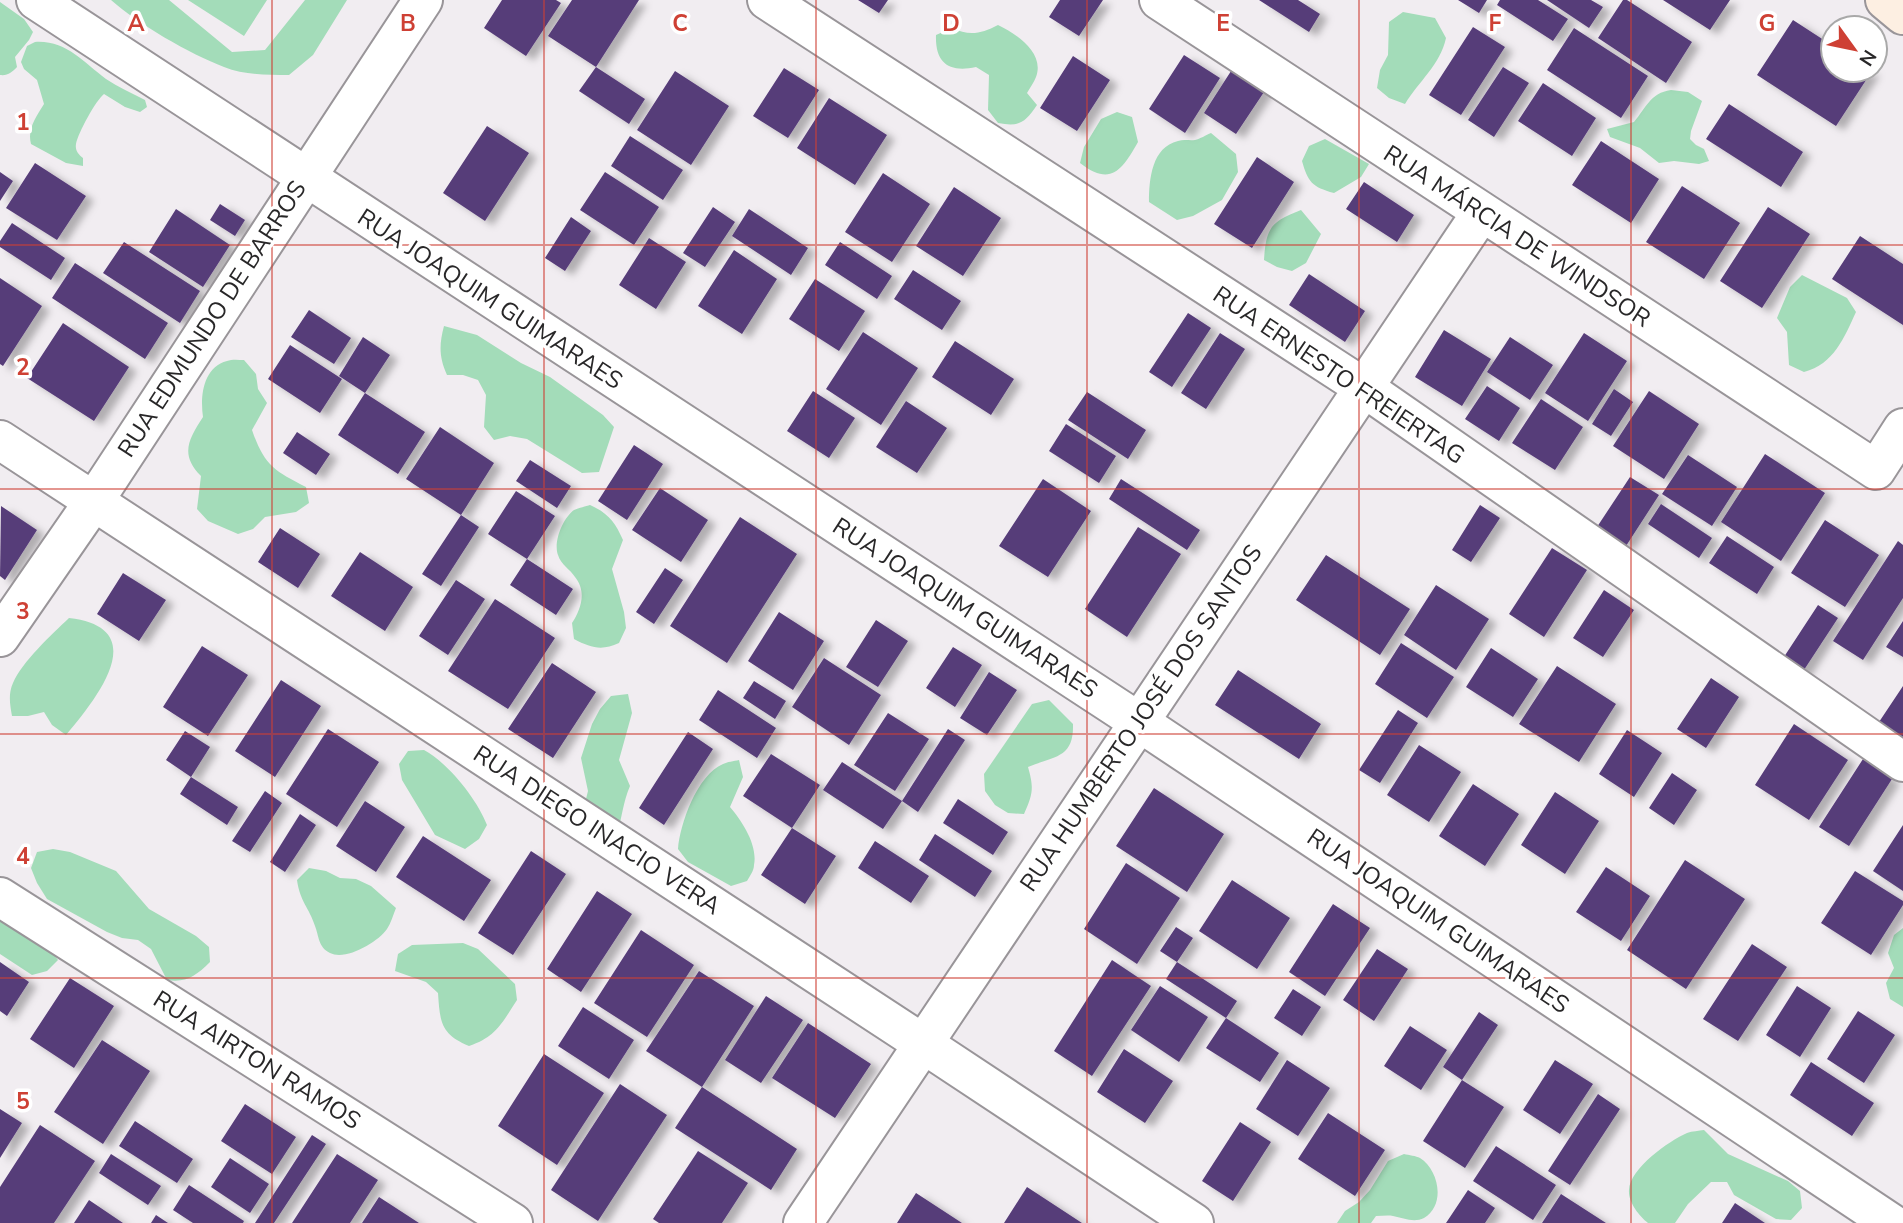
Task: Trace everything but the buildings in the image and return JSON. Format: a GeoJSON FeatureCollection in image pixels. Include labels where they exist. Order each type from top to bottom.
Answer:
{"type":"FeatureCollection","features":[{"type":"Feature","properties":{"kind":"street","name":"RUA JOAQUIM GUIMARAES"},"geometry":{"type":"LineString","coordinates":[[36,0],[1139,722],[1891,1223]]}},
{"type":"Feature","properties":{"kind":"street","name":"RUA EDMUNDO DE BARROS"},"geometry":{"type":"LineString","coordinates":[[0,637],[94,500],[423,0]]}},
{"type":"Feature","properties":{"kind":"street","name":"RUA ERNESTO FREIERTAG"},"geometry":{"type":"LineString","coordinates":[[767,0],[1363,387],[1903,762]]}},
{"type":"Feature","properties":{"kind":"street","name":"RUA MÁRCIA DE WINDSOR"},"geometry":{"type":"LineString","coordinates":[[1159,0],[1875,470],[1903,428]]}},
{"type":"Feature","properties":{"kind":"street"},"geometry":{"type":"LineString","coordinates":[[1885,0],[1903,15]]}},
{"type":"Feature","properties":{"kind":"street","name":"RUA HUMBERTO JOSÉ DOS SANTOS"},"geometry":{"type":"LineString","coordinates":[[803,1223],[1481,213]]}},
{"type":"Feature","properties":{"kind":"street","name":"RUA DIEGO INACIO VERA"},"geometry":{"type":"LineString","coordinates":[[0,439],[1194,1223]]}},
{"type":"Feature","properties":{"kind":"street","name":"RUA AIRTON RAMOS"},"geometry":{"type":"LineString","coordinates":[[0,897],[513,1223]]}},
{"type":"Feature","properties":{"kind":"green space"},"geometry":{"type":"Polygon","coordinates":[[[111,0],[169,0],[232,52],[265,50],[305,0],[347,0],[313,55],[289,75],[264,75],[232,70],[210,61],[150,28],[111,0]]]}},
{"type":"Feature","properties":{"kind":"green space"},"geometry":{"type":"Polygon","coordinates":[[[188,0],[267,0],[244,36],[188,0]]]}},
{"type":"Feature","properties":{"kind":"green space"},"geometry":{"type":"Polygon","coordinates":[[[0,2],[24,19],[33,32],[15,57],[17,67],[3,75],[0,75],[0,2]]]}},
{"type":"Feature","properties":{"kind":"green space"},"geometry":{"type":"Polygon","coordinates":[[[1403,12],[1435,18],[1446,38],[1434,65],[1405,104],[1389,98],[1377,88],[1380,70],[1388,55],[1389,22],[1403,12]]]}},
{"type":"Feature","properties":{"kind":"green space"},"geometry":{"type":"Polygon","coordinates":[[[998,25],[1028,45],[1037,60],[1036,77],[1027,93],[1037,105],[1025,120],[1016,124],[998,123],[988,110],[989,75],[976,67],[951,67],[941,59],[936,45],[936,35],[952,28],[975,33],[998,25]]]}},
{"type":"Feature","properties":{"kind":"green space"},"geometry":{"type":"Polygon","coordinates":[[[35,42],[46,42],[65,48],[106,79],[145,100],[147,107],[140,112],[125,107],[104,94],[101,97],[77,139],[76,148],[83,158],[83,166],[66,163],[31,144],[31,128],[44,104],[37,80],[24,69],[21,62],[27,46],[35,42]]]}},
{"type":"Feature","properties":{"kind":"green space"},"geometry":{"type":"Polygon","coordinates":[[[1671,90],[1688,92],[1702,101],[1690,139],[1704,149],[1709,161],[1699,164],[1674,161],[1659,163],[1640,148],[1610,137],[1607,129],[1634,122],[1653,98],[1671,90]]]}},
{"type":"Feature","properties":{"kind":"green space"},"geometry":{"type":"Polygon","coordinates":[[[1117,112],[1132,117],[1138,142],[1121,167],[1115,172],[1100,174],[1080,163],[1084,147],[1101,119],[1117,112]]]}},
{"type":"Feature","properties":{"kind":"green space"},"geometry":{"type":"Polygon","coordinates":[[[1211,133],[1236,154],[1238,172],[1222,200],[1193,216],[1177,220],[1149,202],[1150,184],[1157,157],[1169,144],[1197,139],[1211,133]]]}},
{"type":"Feature","properties":{"kind":"green space"},"geometry":{"type":"Polygon","coordinates":[[[1325,139],[1369,164],[1361,177],[1334,193],[1312,183],[1302,161],[1309,146],[1325,139]]]}},
{"type":"Feature","properties":{"kind":"green space"},"geometry":{"type":"Polygon","coordinates":[[[1301,210],[1321,234],[1306,263],[1292,271],[1264,260],[1266,240],[1272,227],[1283,218],[1301,210]]]}},
{"type":"Feature","properties":{"kind":"green space"},"geometry":{"type":"Polygon","coordinates":[[[1802,275],[1847,298],[1856,312],[1837,349],[1823,363],[1804,372],[1789,365],[1787,332],[1777,318],[1790,287],[1802,275]]]}},
{"type":"Feature","properties":{"kind":"green space"},"geometry":{"type":"Polygon","coordinates":[[[444,326],[477,335],[521,363],[550,377],[603,415],[614,427],[599,472],[582,473],[527,439],[510,436],[494,440],[484,427],[486,395],[478,380],[463,375],[447,375],[441,351],[444,326]]]}},
{"type":"Feature","properties":{"kind":"green space"},"geometry":{"type":"Polygon","coordinates":[[[244,360],[256,374],[258,389],[267,403],[252,430],[256,442],[272,466],[306,487],[309,503],[296,512],[265,517],[253,529],[238,534],[208,521],[197,509],[201,476],[190,461],[188,447],[203,417],[203,392],[208,376],[219,364],[244,360]]]}},
{"type":"Feature","properties":{"kind":"green space"},"geometry":{"type":"Polygon","coordinates":[[[590,505],[610,519],[623,540],[612,569],[626,628],[619,643],[602,648],[574,639],[572,623],[582,594],[579,583],[561,562],[557,550],[558,537],[566,519],[574,510],[590,505]]]}},
{"type":"Feature","properties":{"kind":"green space"},"geometry":{"type":"Polygon","coordinates":[[[69,618],[95,624],[109,635],[113,650],[111,667],[103,685],[66,735],[52,725],[44,712],[12,716],[10,695],[11,687],[23,666],[69,618]]]}},
{"type":"Feature","properties":{"kind":"green space"},"geometry":{"type":"Polygon","coordinates":[[[628,694],[632,713],[619,760],[630,786],[617,834],[584,807],[588,791],[581,758],[600,709],[611,696],[628,694]]]}},
{"type":"Feature","properties":{"kind":"green space"},"geometry":{"type":"Polygon","coordinates":[[[1049,700],[1073,724],[1070,744],[1054,758],[1028,767],[1032,791],[1024,814],[1008,813],[995,805],[985,791],[984,774],[1032,704],[1049,700]]]}},
{"type":"Feature","properties":{"kind":"green space"},"geometry":{"type":"Polygon","coordinates":[[[424,750],[443,764],[461,783],[487,825],[479,839],[465,849],[435,835],[402,780],[399,764],[408,751],[424,750]]]}},
{"type":"Feature","properties":{"kind":"green space"},"geometry":{"type":"Polygon","coordinates":[[[739,760],[743,777],[730,807],[748,834],[755,857],[747,881],[731,886],[688,862],[678,849],[686,814],[705,778],[725,763],[739,760]]]}},
{"type":"Feature","properties":{"kind":"green space"},"geometry":{"type":"Polygon","coordinates":[[[53,849],[70,852],[116,871],[149,909],[196,936],[209,947],[210,962],[190,977],[167,980],[151,949],[138,940],[107,932],[47,899],[31,868],[37,852],[53,849]]]}},
{"type":"Feature","properties":{"kind":"green space"},"geometry":{"type":"Polygon","coordinates":[[[309,868],[326,871],[340,878],[356,879],[371,886],[396,908],[383,934],[353,952],[337,955],[326,951],[298,888],[297,880],[309,868]]]}},
{"type":"Feature","properties":{"kind":"green space"},"geometry":{"type":"Polygon","coordinates":[[[0,908],[28,923],[58,960],[47,971],[32,975],[0,954],[0,908]]]}},
{"type":"Feature","properties":{"kind":"green space"},"geometry":{"type":"Polygon","coordinates":[[[1903,928],[1903,1007],[1890,999],[1886,983],[1894,968],[1888,953],[1894,935],[1903,928]]]}},
{"type":"Feature","properties":{"kind":"green space"},"geometry":{"type":"Polygon","coordinates":[[[463,943],[478,949],[515,984],[517,1000],[492,1034],[469,1046],[452,1037],[443,1026],[438,993],[426,982],[395,971],[398,954],[412,945],[463,943]]]}},
{"type":"Feature","properties":{"kind":"green space"},"geometry":{"type":"Polygon","coordinates":[[[1704,1130],[1728,1154],[1788,1181],[1800,1191],[1802,1208],[1791,1220],[1776,1219],[1734,1195],[1727,1182],[1711,1182],[1688,1204],[1675,1223],[1648,1223],[1641,1217],[1629,1195],[1636,1173],[1670,1142],[1687,1133],[1704,1130]]]}},
{"type":"Feature","properties":{"kind":"green space"},"geometry":{"type":"Polygon","coordinates":[[[1404,1154],[1420,1158],[1432,1171],[1437,1196],[1431,1212],[1416,1220],[1376,1216],[1371,1223],[1337,1223],[1345,1211],[1359,1202],[1370,1190],[1388,1161],[1404,1154]]]}}]}
